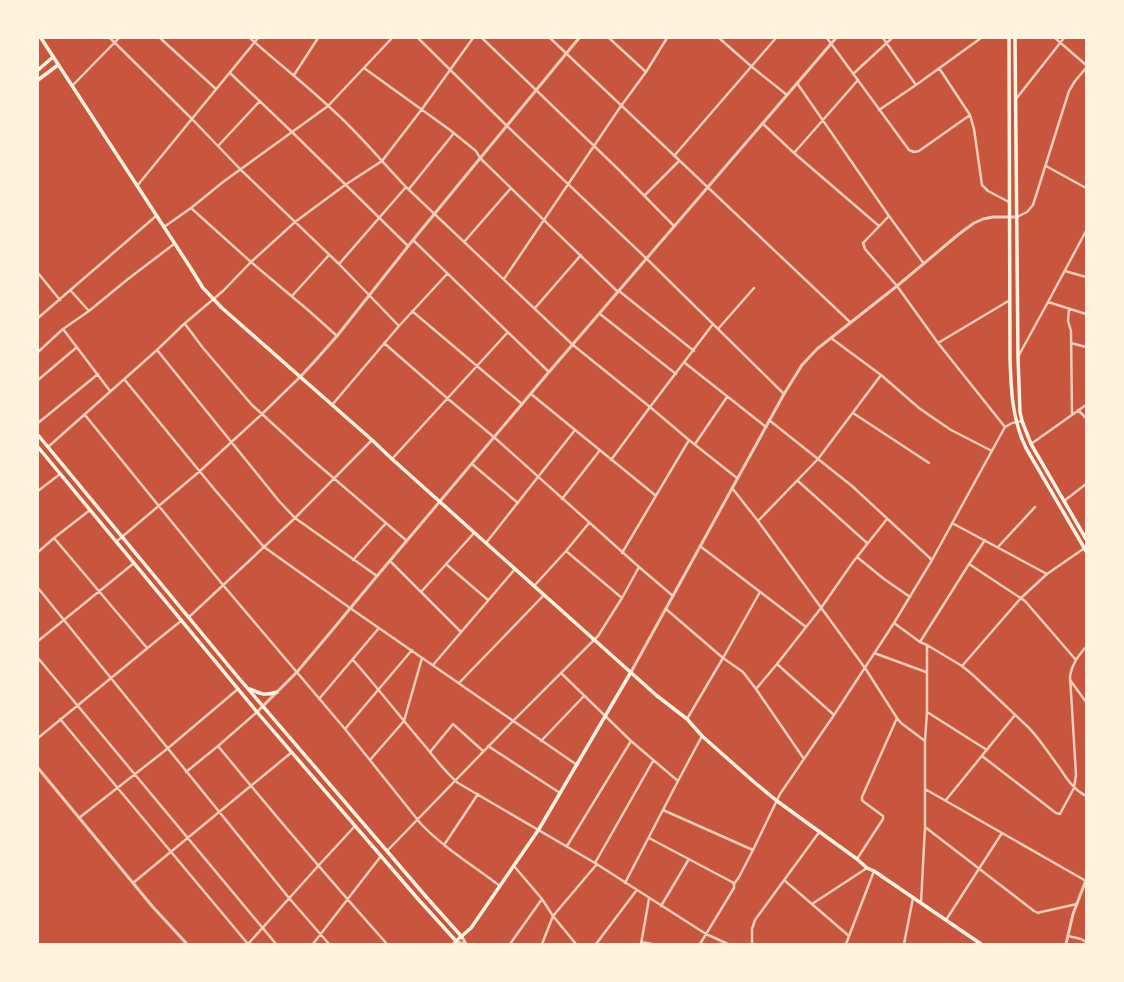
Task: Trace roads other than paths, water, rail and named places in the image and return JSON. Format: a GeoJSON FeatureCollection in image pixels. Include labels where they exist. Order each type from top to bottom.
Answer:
{"type":"FeatureCollection","features":[{"type":"Feature","properties":{"kind":"main road"},"geometry":{"type":"LineString","coordinates":[[41,38],[163,228],[203,288],[213,299],[250,334],[372,440],[656,695],[687,719],[702,736],[754,782],[867,868],[874,871],[981,944]]}},
{"type":"Feature","properties":{"kind":"main road"},"geometry":{"type":"LineString","coordinates":[[1009,38],[1011,389],[1016,422],[1021,438],[1085,549]]}},
{"type":"Feature","properties":{"kind":"main road"},"geometry":{"type":"LineString","coordinates":[[1015,38],[1018,357],[1020,412],[1031,444],[1086,538]]}},
{"type":"Feature","properties":{"kind":"main road"},"geometry":{"type":"LineString","coordinates":[[38,70],[53,57]]}},
{"type":"Feature","properties":{"kind":"main road"},"geometry":{"type":"LineString","coordinates":[[38,80],[58,65]]}},
{"type":"Feature","properties":{"kind":"main road"},"geometry":{"type":"LineString","coordinates":[[38,435],[222,658],[428,900],[462,936]]}},
{"type":"Feature","properties":{"kind":"main road"},"geometry":{"type":"LineString","coordinates":[[38,447],[257,712],[356,826],[454,943],[471,928],[539,829],[631,672]]}},
{"type":"Feature","properties":{"kind":"main road"},"geometry":{"type":"LineString","coordinates":[[217,663],[222,658]]}},
{"type":"Feature","properties":{"kind":"main road"},"geometry":{"type":"LineString","coordinates":[[248,688],[267,695],[277,692]]}},
{"type":"Feature","properties":{"kind":"street"},"geometry":{"type":"LineString","coordinates":[[110,38],[241,170],[339,264],[399,326]]}},
{"type":"Feature","properties":{"kind":"street"},"geometry":{"type":"LineString","coordinates":[[72,86],[119,38]]}},
{"type":"Feature","properties":{"kind":"street"},"geometry":{"type":"LineString","coordinates":[[160,38],[216,89]]}},
{"type":"Feature","properties":{"kind":"street"},"geometry":{"type":"LineString","coordinates":[[250,38],[328,106],[408,188],[573,345],[737,478]]}},
{"type":"Feature","properties":{"kind":"street"},"geometry":{"type":"LineString","coordinates":[[136,186],[258,38]]}},
{"type":"Feature","properties":{"kind":"street"},"geometry":{"type":"LineString","coordinates":[[294,75],[318,38]]}},
{"type":"Feature","properties":{"kind":"street"},"geometry":{"type":"LineString","coordinates":[[163,228],[223,182],[328,106],[392,38]]}},
{"type":"Feature","properties":{"kind":"street"},"geometry":{"type":"LineString","coordinates":[[418,38],[507,126],[647,259],[784,394]]}},
{"type":"Feature","properties":{"kind":"street"},"geometry":{"type":"LineString","coordinates":[[48,448],[184,324],[223,291],[251,262],[295,222],[345,185],[382,161],[422,109],[473,38]]}},
{"type":"Feature","properties":{"kind":"street"},"geometry":{"type":"LineString","coordinates":[[482,38],[674,226]]}},
{"type":"Feature","properties":{"kind":"street"},"geometry":{"type":"LineString","coordinates":[[550,38],[850,322]]}},
{"type":"Feature","properties":{"kind":"street"},"geometry":{"type":"LineString","coordinates":[[116,542],[200,471],[262,414],[314,362],[337,336],[408,246],[579,38]]}},
{"type":"Feature","properties":{"kind":"street"},"geometry":{"type":"LineString","coordinates":[[609,38],[646,72]]}},
{"type":"Feature","properties":{"kind":"street"},"geometry":{"type":"LineString","coordinates":[[718,38],[786,95]]}},
{"type":"Feature","properties":{"kind":"street"},"geometry":{"type":"LineString","coordinates":[[674,156],[776,38]]}},
{"type":"Feature","properties":{"kind":"street"},"geometry":{"type":"LineString","coordinates":[[827,38],[909,150],[914,152],[919,151],[970,115]]}},
{"type":"Feature","properties":{"kind":"street"},"geometry":{"type":"LineString","coordinates":[[186,772],[257,712],[297,672],[522,404],[836,38]]}},
{"type":"Feature","properties":{"kind":"street"},"geometry":{"type":"LineString","coordinates":[[883,38],[916,86]]}},
{"type":"Feature","properties":{"kind":"street"},"geometry":{"type":"LineString","coordinates":[[853,74],[892,38]]}},
{"type":"Feature","properties":{"kind":"street"},"geometry":{"type":"LineString","coordinates":[[879,110],[916,86],[981,38]]}},
{"type":"Feature","properties":{"kind":"street"},"geometry":{"type":"LineString","coordinates":[[1055,38],[1086,65]]}},
{"type":"Feature","properties":{"kind":"street"},"geometry":{"type":"LineString","coordinates":[[1015,99],[1064,38]]}},
{"type":"Feature","properties":{"kind":"street"},"geometry":{"type":"LineString","coordinates":[[504,279],[621,106],[646,72],[665,39]]}},
{"type":"Feature","properties":{"kind":"street"},"geometry":{"type":"LineString","coordinates":[[364,68],[422,109],[476,151],[480,158],[619,291],[694,350]]}},
{"type":"Feature","properties":{"kind":"street"},"geometry":{"type":"LineString","coordinates":[[939,68],[970,115],[974,129],[982,184],[984,188],[1010,203]]}},
{"type":"Feature","properties":{"kind":"street"},"geometry":{"type":"LineString","coordinates":[[631,672],[769,420],[802,365],[830,338],[974,223],[982,219],[993,217],[1017,217],[1027,212],[1033,205],[1069,91],[1086,68]]}},
{"type":"Feature","properties":{"kind":"street"},"geometry":{"type":"LineString","coordinates":[[230,73],[408,246]]}},
{"type":"Feature","properties":{"kind":"street"},"geometry":{"type":"LineString","coordinates":[[794,153],[858,80]]}},
{"type":"Feature","properties":{"kind":"street"},"geometry":{"type":"LineString","coordinates":[[797,83],[924,264]]}},
{"type":"Feature","properties":{"kind":"street"},"geometry":{"type":"LineString","coordinates":[[218,146],[260,101]]}},
{"type":"Feature","properties":{"kind":"street"},"geometry":{"type":"LineString","coordinates":[[762,123],[794,153],[879,226]]}},
{"type":"Feature","properties":{"kind":"street"},"geometry":{"type":"LineString","coordinates":[[339,264],[379,218],[408,188],[454,133]]}},
{"type":"Feature","properties":{"kind":"street"},"geometry":{"type":"LineString","coordinates":[[644,196],[679,161]]}},
{"type":"Feature","properties":{"kind":"street"},"geometry":{"type":"LineString","coordinates":[[1046,166],[1086,188]]}},
{"type":"Feature","properties":{"kind":"street"},"geometry":{"type":"LineString","coordinates":[[464,242],[511,188]]}},
{"type":"Feature","properties":{"kind":"street"},"geometry":{"type":"LineString","coordinates":[[191,208],[337,336]]}},
{"type":"Feature","properties":{"kind":"street"},"geometry":{"type":"LineString","coordinates":[[38,318],[156,216]]}},
{"type":"Feature","properties":{"kind":"street"},"geometry":{"type":"LineString","coordinates":[[889,216],[865,241],[863,246],[897,286],[938,343],[1005,427]]}},
{"type":"Feature","properties":{"kind":"street"},"geometry":{"type":"LineString","coordinates":[[1018,357],[1086,231]]}},
{"type":"Feature","properties":{"kind":"street"},"geometry":{"type":"LineString","coordinates":[[413,240],[550,372]]}},
{"type":"Feature","properties":{"kind":"street"},"geometry":{"type":"LineString","coordinates":[[38,352],[63,329],[89,311],[174,244]]}},
{"type":"Feature","properties":{"kind":"street"},"geometry":{"type":"LineString","coordinates":[[292,296],[329,255]]}},
{"type":"Feature","properties":{"kind":"street"},"geometry":{"type":"LineString","coordinates":[[535,308],[581,255]]}},
{"type":"Feature","properties":{"kind":"street"},"geometry":{"type":"LineString","coordinates":[[1065,271],[1086,277]]}},
{"type":"Feature","properties":{"kind":"street"},"geometry":{"type":"LineString","coordinates":[[38,273],[60,300]]}},
{"type":"Feature","properties":{"kind":"street"},"geometry":{"type":"LineString","coordinates":[[332,405],[384,342],[447,274]]}},
{"type":"Feature","properties":{"kind":"street"},"geometry":{"type":"LineString","coordinates":[[38,280],[41,277]]}},
{"type":"Feature","properties":{"kind":"street"},"geometry":{"type":"LineString","coordinates":[[718,329],[754,288]]}},
{"type":"Feature","properties":{"kind":"street"},"geometry":{"type":"LineString","coordinates":[[71,291],[89,311]]}},
{"type":"Feature","properties":{"kind":"street"},"geometry":{"type":"LineString","coordinates":[[938,343],[1010,300]]}},
{"type":"Feature","properties":{"kind":"street"},"geometry":{"type":"LineString","coordinates":[[1048,302],[1086,314]]}},
{"type":"Feature","properties":{"kind":"street"},"geometry":{"type":"LineString","coordinates":[[1069,309],[1068,321],[1071,331],[1072,414]]}},
{"type":"Feature","properties":{"kind":"street"},"geometry":{"type":"LineString","coordinates":[[412,311],[522,404]]}},
{"type":"Feature","properties":{"kind":"street"},"geometry":{"type":"LineString","coordinates":[[600,314],[676,374]]}},
{"type":"Feature","properties":{"kind":"street"},"geometry":{"type":"LineString","coordinates":[[184,324],[208,354],[262,414],[407,541]]}},
{"type":"Feature","properties":{"kind":"street"},"geometry":{"type":"LineString","coordinates":[[611,460],[713,324]]}},
{"type":"Feature","properties":{"kind":"street"},"geometry":{"type":"LineString","coordinates":[[63,329],[110,392]]}},
{"type":"Feature","properties":{"kind":"street"},"geometry":{"type":"LineString","coordinates":[[392,459],[508,332]]}},
{"type":"Feature","properties":{"kind":"street"},"geometry":{"type":"LineString","coordinates":[[830,338],[881,375],[919,408],[940,423],[992,451]]}},
{"type":"Feature","properties":{"kind":"street"},"geometry":{"type":"LineString","coordinates":[[384,342],[639,568],[673,596]]}},
{"type":"Feature","properties":{"kind":"street"},"geometry":{"type":"LineString","coordinates":[[1071,342],[1086,347]]}},
{"type":"Feature","properties":{"kind":"street"},"geometry":{"type":"LineString","coordinates":[[38,380],[77,347]]}},
{"type":"Feature","properties":{"kind":"street"},"geometry":{"type":"LineString","coordinates":[[157,350],[279,501],[295,518],[377,576]]}},
{"type":"Feature","properties":{"kind":"street"},"geometry":{"type":"LineString","coordinates":[[685,363],[766,427]]}},
{"type":"Feature","properties":{"kind":"street"},"geometry":{"type":"LineString","coordinates":[[38,423],[98,374]]}},
{"type":"Feature","properties":{"kind":"street"},"geometry":{"type":"LineString","coordinates":[[758,521],[818,459],[881,375]]}},
{"type":"Feature","properties":{"kind":"street"},"geometry":{"type":"LineString","coordinates":[[124,379],[264,547],[577,765]]}},
{"type":"Feature","properties":{"kind":"street"},"geometry":{"type":"LineString","coordinates":[[531,394],[655,495]]}},
{"type":"Feature","properties":{"kind":"street"},"geometry":{"type":"LineString","coordinates":[[696,444],[727,397]]}},
{"type":"Feature","properties":{"kind":"street"},"geometry":{"type":"LineString","coordinates":[[1031,444],[1086,405]]}},
{"type":"Feature","properties":{"kind":"street"},"geometry":{"type":"LineString","coordinates":[[1078,410],[1086,418]]}},
{"type":"Feature","properties":{"kind":"street"},"geometry":{"type":"LineString","coordinates":[[853,413],[929,463]]}},
{"type":"Feature","properties":{"kind":"street"},"geometry":{"type":"LineString","coordinates":[[85,415],[224,585],[345,729],[417,819],[430,833],[500,886]]}},
{"type":"Feature","properties":{"kind":"street"},"geometry":{"type":"LineString","coordinates":[[769,420],[852,486],[932,560]]}},
{"type":"Feature","properties":{"kind":"street"},"geometry":{"type":"LineString","coordinates":[[700,944],[734,888],[734,884],[753,850],[780,794],[834,716],[910,597],[1005,427],[1009,424],[1022,421]]}},
{"type":"Feature","properties":{"kind":"street"},"geometry":{"type":"LineString","coordinates":[[486,543],[575,430]]}},
{"type":"Feature","properties":{"kind":"street"},"geometry":{"type":"LineString","coordinates":[[189,617],[295,518],[372,440]]}},
{"type":"Feature","properties":{"kind":"street"},"geometry":{"type":"LineString","coordinates":[[622,553],[689,440]]}},
{"type":"Feature","properties":{"kind":"street"},"geometry":{"type":"LineString","coordinates":[[562,499],[600,450]]}},
{"type":"Feature","properties":{"kind":"street"},"geometry":{"type":"LineString","coordinates":[[472,464],[518,503]]}},
{"type":"Feature","properties":{"kind":"street"},"geometry":{"type":"LineString","coordinates":[[38,491],[60,474]]}},
{"type":"Feature","properties":{"kind":"street"},"geometry":{"type":"LineString","coordinates":[[798,481],[867,543]]}},
{"type":"Feature","properties":{"kind":"street"},"geometry":{"type":"LineString","coordinates":[[1064,502],[1086,484]]}},
{"type":"Feature","properties":{"kind":"street"},"geometry":{"type":"LineString","coordinates":[[732,487],[865,668],[897,718],[901,723],[925,741]]}},
{"type":"Feature","properties":{"kind":"street"},"geometry":{"type":"LineString","coordinates":[[998,547],[1035,507]]}},
{"type":"Feature","properties":{"kind":"street"},"geometry":{"type":"LineString","coordinates":[[38,552],[90,510]]}},
{"type":"Feature","properties":{"kind":"street"},"geometry":{"type":"LineString","coordinates":[[756,690],[821,608],[867,543],[887,519]]}},
{"type":"Feature","properties":{"kind":"street"},"geometry":{"type":"LineString","coordinates":[[353,560],[386,523]]}},
{"type":"Feature","properties":{"kind":"street"},"geometry":{"type":"LineString","coordinates":[[534,586],[589,523]]}},
{"type":"Feature","properties":{"kind":"street"},"geometry":{"type":"LineString","coordinates":[[952,523],[1047,574]]}},
{"type":"Feature","properties":{"kind":"street"},"geometry":{"type":"LineString","coordinates":[[421,592],[474,533]]}},
{"type":"Feature","properties":{"kind":"street"},"geometry":{"type":"LineString","coordinates":[[54,538],[98,592],[147,648]]}},
{"type":"Feature","properties":{"kind":"street"},"geometry":{"type":"LineString","coordinates":[[920,642],[985,540]]}},
{"type":"Feature","properties":{"kind":"street"},"geometry":{"type":"LineString","coordinates":[[700,546],[806,627]]}},
{"type":"Feature","properties":{"kind":"street"},"geometry":{"type":"LineString","coordinates":[[962,666],[1021,598],[1047,574],[1085,549]]}},
{"type":"Feature","properties":{"kind":"street"},"geometry":{"type":"LineString","coordinates":[[566,551],[622,598]]}},
{"type":"Feature","properties":{"kind":"street"},"geometry":{"type":"LineString","coordinates":[[857,557],[884,579],[910,597]]}},
{"type":"Feature","properties":{"kind":"street"},"geometry":{"type":"LineString","coordinates":[[390,561],[461,632]]}},
{"type":"Feature","properties":{"kind":"street"},"geometry":{"type":"LineString","coordinates":[[38,641],[134,563]]}},
{"type":"Feature","properties":{"kind":"street"},"geometry":{"type":"LineString","coordinates":[[446,564],[488,600]]}},
{"type":"Feature","properties":{"kind":"street"},"geometry":{"type":"LineString","coordinates":[[969,564],[1028,604],[1076,660]]}},
{"type":"Feature","properties":{"kind":"street"},"geometry":{"type":"LineString","coordinates":[[387,851],[483,751],[594,640],[603,629],[639,568]]}},
{"type":"Feature","properties":{"kind":"street"},"geometry":{"type":"LineString","coordinates":[[433,665],[515,569]]}},
{"type":"Feature","properties":{"kind":"street"},"geometry":{"type":"LineString","coordinates":[[38,588],[167,749],[289,898],[329,944]]}},
{"type":"Feature","properties":{"kind":"street"},"geometry":{"type":"LineString","coordinates":[[687,719],[760,592]]}},
{"type":"Feature","properties":{"kind":"street"},"geometry":{"type":"LineString","coordinates":[[459,683],[544,595]]}},
{"type":"Feature","properties":{"kind":"street"},"geometry":{"type":"LineString","coordinates":[[666,609],[723,658],[743,672],[804,759]]}},
{"type":"Feature","properties":{"kind":"street"},"geometry":{"type":"LineString","coordinates":[[38,738],[181,621]]}},
{"type":"Feature","properties":{"kind":"street"},"geometry":{"type":"LineString","coordinates":[[894,623],[920,642],[962,666],[973,675],[1035,734],[1074,788],[1086,796]]}},
{"type":"Feature","properties":{"kind":"street"},"geometry":{"type":"LineString","coordinates":[[320,699],[379,628]]}},
{"type":"Feature","properties":{"kind":"street"},"geometry":{"type":"LineString","coordinates":[[921,904],[925,827],[927,645]]}},
{"type":"Feature","properties":{"kind":"street"},"geometry":{"type":"LineString","coordinates":[[982,756],[1058,813],[1061,812],[1074,788],[1076,771],[1070,680],[1071,670],[1076,660],[1086,647]]}},
{"type":"Feature","properties":{"kind":"street"},"geometry":{"type":"LineString","coordinates":[[345,729],[412,650]]}},
{"type":"Feature","properties":{"kind":"street"},"geometry":{"type":"LineString","coordinates":[[874,653],[926,672]]}},
{"type":"Feature","properties":{"kind":"street"},"geometry":{"type":"LineString","coordinates":[[38,658],[276,944]]}},
{"type":"Feature","properties":{"kind":"street"},"geometry":{"type":"LineString","coordinates":[[370,760],[404,721],[422,658]]}},
{"type":"Feature","properties":{"kind":"street"},"geometry":{"type":"LineString","coordinates":[[353,660],[455,780],[596,863],[649,899],[706,934],[728,944]]}},
{"type":"Feature","properties":{"kind":"street"},"geometry":{"type":"LineString","coordinates":[[777,664],[834,716]]}},
{"type":"Feature","properties":{"kind":"street"},"geometry":{"type":"LineString","coordinates":[[560,673],[631,741],[678,781]]}},
{"type":"Feature","properties":{"kind":"street"},"geometry":{"type":"LineString","coordinates":[[1070,680],[1086,702]]}},
{"type":"Feature","properties":{"kind":"street"},"geometry":{"type":"LineString","coordinates":[[79,818],[167,749],[238,689]]}},
{"type":"Feature","properties":{"kind":"street"},"geometry":{"type":"LineString","coordinates":[[542,741],[584,696]]}},
{"type":"Feature","properties":{"kind":"street"},"geometry":{"type":"LineString","coordinates":[[927,712],[987,750]]}},
{"type":"Feature","properties":{"kind":"street"},"geometry":{"type":"LineString","coordinates":[[946,800],[1015,715]]}},
{"type":"Feature","properties":{"kind":"street"},"geometry":{"type":"LineString","coordinates":[[857,859],[883,819],[883,816],[862,800],[862,797],[897,718]]}},
{"type":"Feature","properties":{"kind":"street"},"geometry":{"type":"LineString","coordinates":[[60,719],[248,944],[356,826]]}},
{"type":"Feature","properties":{"kind":"street"},"geometry":{"type":"LineString","coordinates":[[430,752],[453,724],[483,751]]}},
{"type":"Feature","properties":{"kind":"street"},"geometry":{"type":"LineString","coordinates":[[625,883],[702,736]]}},
{"type":"Feature","properties":{"kind":"street"},"geometry":{"type":"LineString","coordinates":[[567,846],[631,741]]}},
{"type":"Feature","properties":{"kind":"street"},"geometry":{"type":"LineString","coordinates":[[218,746],[347,899],[387,944]]}},
{"type":"Feature","properties":{"kind":"street"},"geometry":{"type":"LineString","coordinates":[[488,746],[561,793]]}},
{"type":"Feature","properties":{"kind":"street"},"geometry":{"type":"LineString","coordinates":[[133,883],[292,752]]}},
{"type":"Feature","properties":{"kind":"street"},"geometry":{"type":"LineString","coordinates":[[542,944],[553,916],[596,863],[653,761]]}},
{"type":"Feature","properties":{"kind":"street"},"geometry":{"type":"LineString","coordinates":[[38,768],[133,883],[187,944]]}},
{"type":"Feature","properties":{"kind":"street"},"geometry":{"type":"LineString","coordinates":[[925,788],[1086,881],[1071,919],[1066,944]]}},
{"type":"Feature","properties":{"kind":"street"},"geometry":{"type":"LineString","coordinates":[[444,844],[478,794]]}},
{"type":"Feature","properties":{"kind":"street"},"geometry":{"type":"LineString","coordinates":[[663,810],[753,850]]}},
{"type":"Feature","properties":{"kind":"street"},"geometry":{"type":"LineString","coordinates":[[925,827],[1034,911],[1038,913],[1077,904]]}},
{"type":"Feature","properties":{"kind":"street"},"geometry":{"type":"LineString","coordinates":[[752,944],[752,929],[755,920],[820,832]]}},
{"type":"Feature","properties":{"kind":"street"},"geometry":{"type":"LineString","coordinates":[[946,920],[1002,832]]}},
{"type":"Feature","properties":{"kind":"street"},"geometry":{"type":"LineString","coordinates":[[649,838],[734,884]]}},
{"type":"Feature","properties":{"kind":"street"},"geometry":{"type":"LineString","coordinates":[[313,944],[381,856]]}},
{"type":"Feature","properties":{"kind":"street"},"geometry":{"type":"LineString","coordinates":[[661,906],[689,859]]}},
{"type":"Feature","properties":{"kind":"street"},"geometry":{"type":"LineString","coordinates":[[514,866],[542,899],[553,916],[576,944]]}},
{"type":"Feature","properties":{"kind":"street"},"geometry":{"type":"LineString","coordinates":[[812,904],[867,868]]}},
{"type":"Feature","properties":{"kind":"street"},"geometry":{"type":"LineString","coordinates":[[846,944],[874,871]]}},
{"type":"Feature","properties":{"kind":"street"},"geometry":{"type":"LineString","coordinates":[[784,880],[849,936]]}},
{"type":"Feature","properties":{"kind":"street"},"geometry":{"type":"LineString","coordinates":[[596,944],[636,890]]}},
{"type":"Feature","properties":{"kind":"street"},"geometry":{"type":"LineString","coordinates":[[904,944],[913,898]]}},
{"type":"Feature","properties":{"kind":"street"},"geometry":{"type":"LineString","coordinates":[[510,944],[542,899]]}},
{"type":"Feature","properties":{"kind":"street"},"geometry":{"type":"LineString","coordinates":[[649,899],[641,943],[652,944]]}},
{"type":"Feature","properties":{"kind":"street"},"geometry":{"type":"LineString","coordinates":[[462,936],[466,944]]}},
{"type":"Feature","properties":{"kind":"street"},"geometry":{"type":"LineString","coordinates":[[1068,936],[1081,939],[1086,942]]}},
{"type":"Feature","properties":{"kind":"street"},"geometry":{"type":"LineString","coordinates":[[454,943],[463,944]]}}]}
